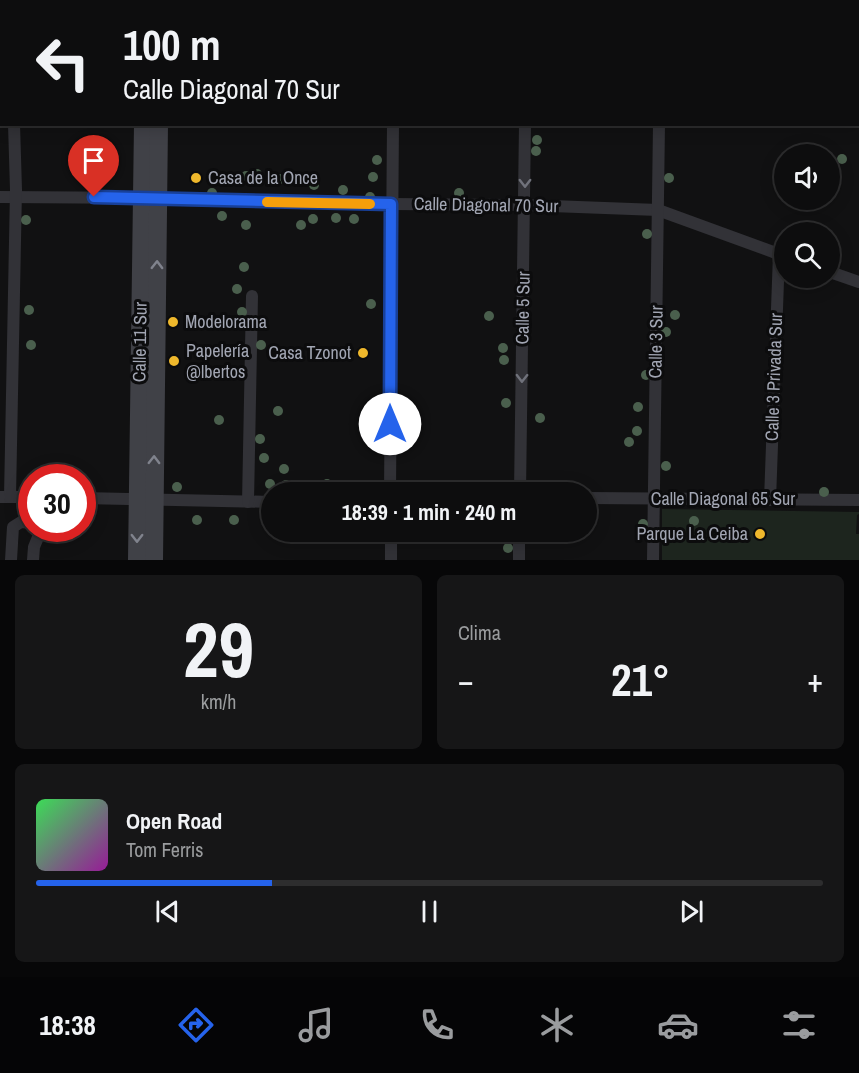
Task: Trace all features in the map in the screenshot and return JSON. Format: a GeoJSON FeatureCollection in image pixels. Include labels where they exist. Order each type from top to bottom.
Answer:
{"type":"FeatureCollection","features":[{"type":"Feature","properties":{"kind":"main road","name":"Calle 11 Sur"},"geometry":{"type":"LineString","coordinates":[[142,126],[150,198]]}},
{"type":"Feature","properties":{"kind":"main road","name":"Calle 11 Sur"},"geometry":{"type":"LineString","coordinates":[[137,560],[145,500],[150,198],[159,126]]}},
{"type":"Feature","properties":{"kind":"main road","name":"Calle 11 Sur"},"geometry":{"type":"LineString","coordinates":[[145,500],[154,560]]}},
{"type":"Feature","properties":{"kind":"street"},"geometry":{"type":"LineString","coordinates":[[5,497],[16,198],[14,126]]}},
{"type":"Feature","properties":{"kind":"street"},"geometry":{"type":"LineString","coordinates":[[390,482],[393,126]]}},
{"type":"Feature","properties":{"kind":"street","name":"Calle 5 Sur"},"geometry":{"type":"LineString","coordinates":[[520,482],[525,126]]}},
{"type":"Feature","properties":{"kind":"street","name":"Calle 3 Sur"},"geometry":{"type":"LineString","coordinates":[[653,560],[658,126]]}},
{"type":"Feature","properties":{"kind":"street","name":"Calle Diagonal 70 Sur"},"geometry":{"type":"LineString","coordinates":[[0,197],[525,205],[658,210],[774,252]]}},
{"type":"Feature","properties":{"kind":"street"},"geometry":{"type":"LineString","coordinates":[[840,275],[859,282]]}},
{"type":"Feature","properties":{"kind":"street","name":"Calle 3 Privada Sur"},"geometry":{"type":"LineString","coordinates":[[770,500],[780,288]]}},
{"type":"Feature","properties":{"kind":"street"},"geometry":{"type":"LineString","coordinates":[[248,502],[252,296]]}},
{"type":"Feature","properties":{"kind":"street"},"geometry":{"type":"LineString","coordinates":[[96,498],[261,502]]}},
{"type":"Feature","properties":{"kind":"street","name":"Calle Diagonal 65 Sur"},"geometry":{"type":"LineString","coordinates":[[597,498],[859,500]]}},
{"type":"Feature","properties":{"kind":"street"},"geometry":{"type":"LineString","coordinates":[[11,560],[13,527],[18,524]]}},
{"type":"Feature","properties":{"kind":"street"},"geometry":{"type":"LineString","coordinates":[[33,560],[36,542]]}},
{"type":"Feature","properties":{"kind":"street"},"geometry":{"type":"LineString","coordinates":[[391,542],[391,560]]}},
{"type":"Feature","properties":{"kind":"street"},"geometry":{"type":"LineString","coordinates":[[519,542],[519,560]]}},
{"type":"Feature","properties":{"kind":"shaded area","name":"Parque La Ceiba"},"geometry":{"type":"Polygon","coordinates":[[[662,509],[859,512],[856,534],[859,534],[859,560],[662,560],[662,509]]]}},
{"type":"Feature","properties":{"kind":"slow traffic"},"geometry":{"type":"LineString","coordinates":[[267,202],[370,204]]}},
{"type":"Feature","properties":{"kind":"place","name":"Casa de la Once"},"geometry":{"type":"Point","coordinates":[196,178]}},
{"type":"Feature","properties":{"kind":"place","name":"Modelorama"},"geometry":{"type":"Point","coordinates":[173,322]}},
{"type":"Feature","properties":{"kind":"place","name":"Casa Tzonot"},"geometry":{"type":"Point","coordinates":[363,353]}},
{"type":"Feature","properties":{"kind":"place","name":"Papelería @lbertos"},"geometry":{"type":"Point","coordinates":[174,361]}},
{"type":"Feature","properties":{"kind":"place","name":"Parque La Ceiba"},"geometry":{"type":"Point","coordinates":[760,534]}},
{"type":"Feature","properties":{"kind":"route"},"geometry":{"type":"LineString","coordinates":[[94,197],[391,204],[390,424]]}}]}
